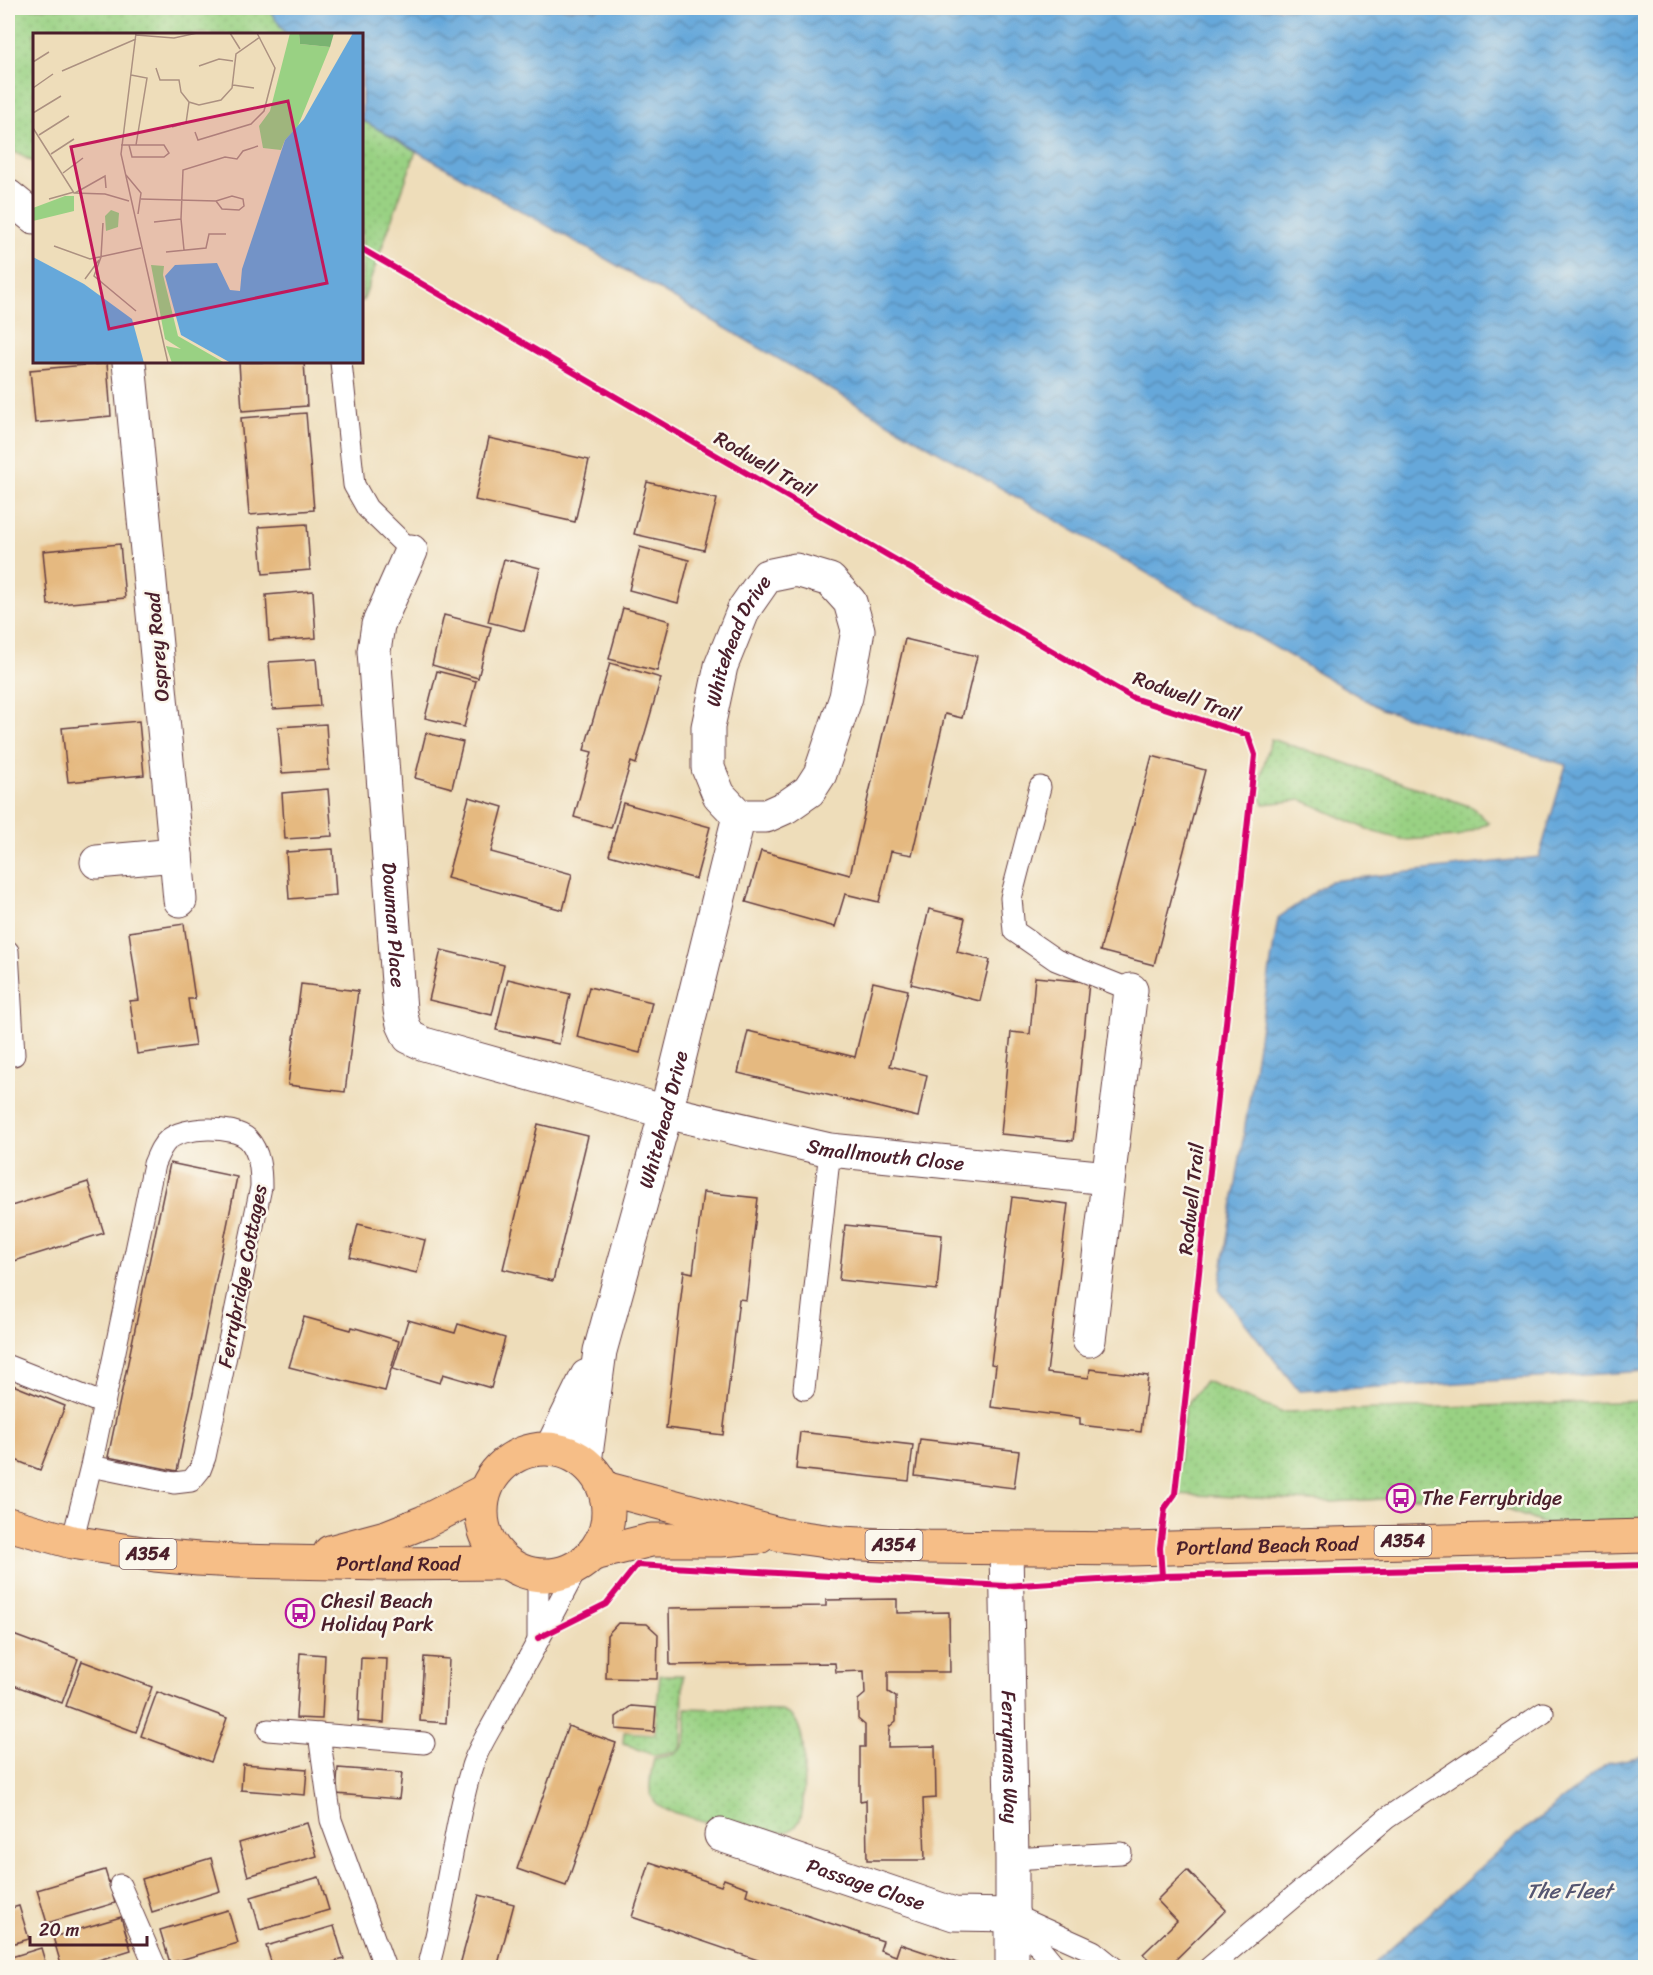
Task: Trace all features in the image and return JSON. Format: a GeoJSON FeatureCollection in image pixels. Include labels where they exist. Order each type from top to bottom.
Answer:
{"type":"FeatureCollection","features":[{"type":"Feature","properties":{"kind":"highway","name":"A354"},"geometry":{"type":"LineString","coordinates":[[484,1491],[504,1464],[518,1455],[534,1450],[551,1449],[568,1453],[594,1475]]}},
{"type":"Feature","properties":{"kind":"highway","name":"Portland Beach Road"},"geometry":{"type":"LineString","coordinates":[[594,1475],[655,1500],[782,1535],[840,1542],[1006,1549],[1130,1549],[1646,1536]]}},
{"type":"Feature","properties":{"kind":"highway"},"geometry":{"type":"LineString","coordinates":[[585,1561],[603,1539],[608,1522],[608,1504],[594,1475]]}},
{"type":"Feature","properties":{"kind":"highway"},"geometry":{"type":"LineString","coordinates":[[484,1491],[482,1510],[484,1528],[492,1547],[506,1563]]}},
{"type":"Feature","properties":{"kind":"highway","name":"Portland Road"},"geometry":{"type":"LineString","coordinates":[[291,1561],[386,1538],[424,1522],[484,1491]]}},
{"type":"Feature","properties":{"kind":"highway","name":"Portland Road"},"geometry":{"type":"LineString","coordinates":[[8,1524],[72,1542],[155,1555],[237,1561],[435,1565],[506,1563]]}},
{"type":"Feature","properties":{"kind":"highway","name":"Portland Beach Road"},"geometry":{"type":"LineString","coordinates":[[585,1561],[651,1540],[721,1540],[782,1535]]}},
{"type":"Feature","properties":{"kind":"highway","name":"A354"},"geometry":{"type":"LineString","coordinates":[[506,1563],[521,1572],[538,1576],[558,1575],[585,1561]]}},
{"type":"Feature","properties":{"kind":"street"},"geometry":{"type":"LineString","coordinates":[[8,196],[33,216]]}},
{"type":"Feature","properties":{"kind":"street","name":"Osprey Road"},"geometry":{"type":"LineString","coordinates":[[129,363],[180,900]]}},
{"type":"Feature","properties":{"kind":"street","name":"Dowman Place"},"geometry":{"type":"LineString","coordinates":[[411,552],[378,625],[374,651],[400,1010],[403,1024],[409,1037],[424,1044],[666,1112]]}},
{"type":"Feature","properties":{"kind":"street","name":"Whitehead Drive"},"geometry":{"type":"LineString","coordinates":[[796,570],[830,580],[849,602],[858,630],[846,698],[820,774],[809,791],[786,807],[766,816],[739,816],[719,795],[708,768],[708,727],[721,666],[744,609],[767,576],[796,570]]}},
{"type":"Feature","properties":{"kind":"street","name":"Whitehead Drive"},"geometry":{"type":"LineString","coordinates":[[551,1449],[600,1351],[666,1112],[739,816]]}},
{"type":"Feature","properties":{"kind":"street"},"geometry":{"type":"LineString","coordinates":[[97,862],[176,855]]}},
{"type":"Feature","properties":{"kind":"street"},"geometry":{"type":"LineString","coordinates":[[1089,1340],[1131,990]]}},
{"type":"Feature","properties":{"kind":"street","name":"Smallmouth Close"},"geometry":{"type":"LineString","coordinates":[[666,1112],[830,1150],[1108,1178]]}},
{"type":"Feature","properties":{"kind":"street","name":"Whitehead Drive"},"geometry":{"type":"LineString","coordinates":[[594,1475],[600,1351]]}},
{"type":"Feature","properties":{"kind":"street","name":"Ferrymans Way"},"geometry":{"type":"LineString","coordinates":[[1006,1549],[1012,1968]]}},
{"type":"Feature","properties":{"kind":"street","name":"Passage Close"},"geometry":{"type":"LineString","coordinates":[[721,1835],[954,1914],[1013,1915]]}},
{"type":"Feature","properties":{"kind":"lane"},"geometry":{"type":"LineString","coordinates":[[341,363],[354,485],[367,508],[411,552]]}},
{"type":"Feature","properties":{"kind":"lane"},"geometry":{"type":"LineString","coordinates":[[1040,788],[1011,898],[1014,931],[1056,960],[1131,990]]}},
{"type":"Feature","properties":{"kind":"lane"},"geometry":{"type":"LineString","coordinates":[[8,951],[14,1055]]}},
{"type":"Feature","properties":{"kind":"lane","name":"Ferrybridge Cottages"},"geometry":{"type":"LineString","coordinates":[[72,1542],[91,1466],[154,1164],[160,1150],[169,1139],[181,1133],[219,1129],[233,1131],[248,1139],[261,1166],[261,1187],[205,1457],[200,1470],[191,1481],[174,1483],[91,1466]]}},
{"type":"Feature","properties":{"kind":"lane"},"geometry":{"type":"LineString","coordinates":[[804,1389],[830,1150]]}},
{"type":"Feature","properties":{"kind":"lane"},"geometry":{"type":"LineString","coordinates":[[8,1366],[104,1404]]}},
{"type":"Feature","properties":{"kind":"lane"},"geometry":{"type":"LineString","coordinates":[[428,1968],[439,1931],[473,1764],[538,1638],[585,1561]]}},
{"type":"Feature","properties":{"kind":"lane"},"geometry":{"type":"LineString","coordinates":[[538,1576],[538,1638]]}},
{"type":"Feature","properties":{"kind":"lane"},"geometry":{"type":"LineString","coordinates":[[1209,1968],[1387,1818],[1543,1713]]}},
{"type":"Feature","properties":{"kind":"lane"},"geometry":{"type":"LineString","coordinates":[[268,1730],[424,1743]]}},
{"type":"Feature","properties":{"kind":"lane"},"geometry":{"type":"LineString","coordinates":[[319,1734],[331,1820],[385,1968]]}},
{"type":"Feature","properties":{"kind":"lane"},"geometry":{"type":"LineString","coordinates":[[1012,1859],[1121,1853]]}},
{"type":"Feature","properties":{"kind":"lane"},"geometry":{"type":"LineString","coordinates":[[120,1885],[156,1968]]}},
{"type":"Feature","properties":{"kind":"lane"},"geometry":{"type":"LineString","coordinates":[[1013,1915],[1057,1968]]}},
{"type":"Feature","properties":{"kind":"lane"},"geometry":{"type":"LineString","coordinates":[[1013,1915],[1093,1951],[1113,1968]]}},
{"type":"Feature","properties":{"kind":"green space"},"geometry":{"type":"Polygon","coordinates":[[[8,8],[268,8],[285,33],[33,33],[33,162],[8,149],[8,8]]]}},
{"type":"Feature","properties":{"kind":"green space"},"geometry":{"type":"Polygon","coordinates":[[[363,121],[416,151],[363,301],[363,121]]]}},
{"type":"Feature","properties":{"kind":"green space"},"geometry":{"type":"Polygon","coordinates":[[[1271,739],[1472,807],[1489,823],[1457,837],[1404,840],[1374,832],[1302,800],[1264,804],[1257,790],[1271,739]]]}},
{"type":"Feature","properties":{"kind":"green space"},"geometry":{"type":"Polygon","coordinates":[[[1205,1381],[1281,1412],[1645,1401],[1645,1520],[1544,1524],[1468,1494],[1332,1502],[1175,1494],[1185,1407],[1205,1381]]]}},
{"type":"Feature","properties":{"kind":"green space"},"geometry":{"type":"Polygon","coordinates":[[[660,1675],[683,1675],[682,1744],[678,1751],[653,1755],[623,1743],[624,1732],[655,1734],[660,1675]]]}},
{"type":"Feature","properties":{"kind":"green space"},"geometry":{"type":"Polygon","coordinates":[[[686,1708],[781,1711],[795,1719],[800,1729],[804,1762],[803,1805],[800,1819],[795,1827],[787,1832],[766,1831],[733,1820],[723,1827],[669,1811],[655,1801],[650,1789],[654,1758],[667,1756],[681,1749],[686,1737],[686,1708]]]}},
{"type":"Feature","properties":{"kind":"water"},"geometry":{"type":"Polygon","coordinates":[[[268,8],[1645,8],[1645,1371],[1299,1391],[1219,1290],[1278,918],[1331,881],[1539,857],[1566,765],[1381,709],[641,279],[363,121],[363,33],[285,33],[268,8]]]}},
{"type":"Feature","properties":{"kind":"water","name":"The Fleet"},"geometry":{"type":"Polygon","coordinates":[[[1645,1756],[1645,1967],[1370,1967],[1506,1845],[1608,1763],[1645,1756]]]}},
{"type":"Feature","properties":{"kind":"building"},"geometry":{"type":"Polygon","coordinates":[[[107,363],[111,416],[35,423],[30,370],[107,363]]]}},
{"type":"Feature","properties":{"kind":"building"},"geometry":{"type":"Polygon","coordinates":[[[239,363],[304,363],[307,406],[242,411],[239,363]]]}},
{"type":"Feature","properties":{"kind":"building"},"geometry":{"type":"Polygon","coordinates":[[[306,413],[314,510],[249,515],[241,418],[306,413]]]}},
{"type":"Feature","properties":{"kind":"building"},"geometry":{"type":"Polygon","coordinates":[[[489,438],[589,460],[575,522],[475,500],[489,438]]]}},
{"type":"Feature","properties":{"kind":"building"},"geometry":{"type":"Polygon","coordinates":[[[647,482],[717,499],[704,550],[634,534],[647,482]]]}},
{"type":"Feature","properties":{"kind":"building"},"geometry":{"type":"Polygon","coordinates":[[[307,524],[310,570],[263,574],[259,527],[307,524]]]}},
{"type":"Feature","properties":{"kind":"building"},"geometry":{"type":"Polygon","coordinates":[[[120,544],[125,598],[48,605],[43,551],[120,544]]]}},
{"type":"Feature","properties":{"kind":"building"},"geometry":{"type":"Polygon","coordinates":[[[640,547],[689,560],[678,603],[629,590],[640,547]]]}},
{"type":"Feature","properties":{"kind":"building"},"geometry":{"type":"Polygon","coordinates":[[[504,559],[540,568],[524,631],[488,622],[504,559]]]}},
{"type":"Feature","properties":{"kind":"building"},"geometry":{"type":"Polygon","coordinates":[[[313,591],[316,638],[269,641],[266,595],[313,591]]]}},
{"type":"Feature","properties":{"kind":"building"},"geometry":{"type":"Polygon","coordinates":[[[623,608],[670,621],[657,671],[609,659],[623,608]]]}},
{"type":"Feature","properties":{"kind":"building"},"geometry":{"type":"Polygon","coordinates":[[[444,615],[491,627],[478,678],[432,665],[444,615]]]}},
{"type":"Feature","properties":{"kind":"building"},"geometry":{"type":"Polygon","coordinates":[[[905,639],[977,656],[962,718],[945,714],[912,855],[891,851],[879,902],[845,894],[835,927],[746,902],[761,851],[850,875],[905,639]]]}},
{"type":"Feature","properties":{"kind":"building"},"geometry":{"type":"Polygon","coordinates":[[[316,659],[320,706],[273,709],[269,662],[316,659]]]}},
{"type":"Feature","properties":{"kind":"building"},"geometry":{"type":"Polygon","coordinates":[[[610,663],[661,678],[636,764],[631,762],[611,828],[574,817],[592,752],[584,750],[610,663]]]}},
{"type":"Feature","properties":{"kind":"building"},"geometry":{"type":"Polygon","coordinates":[[[437,671],[476,681],[464,727],[425,718],[437,671]]]}},
{"type":"Feature","properties":{"kind":"building"},"geometry":{"type":"Polygon","coordinates":[[[139,721],[144,775],[68,782],[62,728],[139,721]]]}},
{"type":"Feature","properties":{"kind":"building"},"geometry":{"type":"Polygon","coordinates":[[[326,724],[329,770],[282,773],[278,727],[326,724]]]}},
{"type":"Feature","properties":{"kind":"building"},"geometry":{"type":"Polygon","coordinates":[[[426,733],[463,742],[452,788],[415,778],[426,733]]]}},
{"type":"Feature","properties":{"kind":"building"},"geometry":{"type":"Polygon","coordinates":[[[1152,756],[1205,770],[1154,965],[1100,951],[1152,756]]]}},
{"type":"Feature","properties":{"kind":"building"},"geometry":{"type":"Polygon","coordinates":[[[328,789],[332,836],[285,839],[282,793],[328,789]]]}},
{"type":"Feature","properties":{"kind":"building"},"geometry":{"type":"Polygon","coordinates":[[[469,797],[503,807],[491,852],[572,874],[563,910],[447,878],[469,797]]]}},
{"type":"Feature","properties":{"kind":"building"},"geometry":{"type":"Polygon","coordinates":[[[623,803],[710,827],[696,879],[609,855],[623,803]]]}},
{"type":"Feature","properties":{"kind":"building"},"geometry":{"type":"Polygon","coordinates":[[[333,849],[336,895],[289,899],[286,852],[333,849]]]}},
{"type":"Feature","properties":{"kind":"building"},"geometry":{"type":"Polygon","coordinates":[[[929,909],[965,918],[957,952],[990,960],[980,1001],[911,984],[929,909]]]}},
{"type":"Feature","properties":{"kind":"building"},"geometry":{"type":"Polygon","coordinates":[[[184,924],[195,999],[188,999],[195,1046],[137,1054],[130,1001],[139,1000],[129,932],[184,924]]]}},
{"type":"Feature","properties":{"kind":"building"},"geometry":{"type":"Polygon","coordinates":[[[441,950],[504,965],[492,1015],[429,1000],[441,950]]]}},
{"type":"Feature","properties":{"kind":"building"},"geometry":{"type":"Polygon","coordinates":[[[1035,977],[1089,982],[1073,1141],[1001,1134],[1011,1032],[1030,1034],[1035,977]]]}},
{"type":"Feature","properties":{"kind":"building"},"geometry":{"type":"Polygon","coordinates":[[[508,979],[570,994],[559,1044],[496,1030],[508,979]]]}},
{"type":"Feature","properties":{"kind":"building"},"geometry":{"type":"Polygon","coordinates":[[[873,982],[908,990],[890,1066],[927,1075],[918,1117],[738,1073],[748,1031],[855,1057],[873,982]]]}},
{"type":"Feature","properties":{"kind":"building"},"geometry":{"type":"Polygon","coordinates":[[[301,984],[358,991],[345,1092],[288,1085],[301,984]]]}},
{"type":"Feature","properties":{"kind":"building"},"geometry":{"type":"Polygon","coordinates":[[[589,987],[652,1002],[640,1053],[577,1037],[589,987]]]}},
{"type":"Feature","properties":{"kind":"building"},"geometry":{"type":"Polygon","coordinates":[[[538,1124],[588,1136],[553,1281],[503,1269],[538,1124]]]}},
{"type":"Feature","properties":{"kind":"building"},"geometry":{"type":"Polygon","coordinates":[[[170,1163],[237,1177],[177,1471],[108,1457],[170,1163]]]}},
{"type":"Feature","properties":{"kind":"building"},"geometry":{"type":"Polygon","coordinates":[[[88,1182],[104,1233],[8,1263],[8,1207],[88,1182]]]}},
{"type":"Feature","properties":{"kind":"building"},"geometry":{"type":"Polygon","coordinates":[[[703,1192],[758,1198],[746,1300],[739,1299],[723,1435],[666,1428],[684,1271],[693,1273],[703,1192]]]}},
{"type":"Feature","properties":{"kind":"building"},"geometry":{"type":"Polygon","coordinates":[[[1012,1197],[1068,1204],[1047,1373],[1089,1378],[1090,1369],[1148,1376],[1141,1432],[1080,1425],[1080,1418],[991,1407],[996,1365],[991,1364],[1012,1197]]]}},
{"type":"Feature","properties":{"kind":"building"},"geometry":{"type":"Polygon","coordinates":[[[358,1224],[425,1240],[417,1273],[350,1257],[358,1224]]]}},
{"type":"Feature","properties":{"kind":"building"},"geometry":{"type":"Polygon","coordinates":[[[845,1225],[942,1235],[937,1290],[839,1280],[845,1225]]]}},
{"type":"Feature","properties":{"kind":"building"},"geometry":{"type":"Polygon","coordinates":[[[304,1317],[351,1330],[352,1327],[399,1341],[385,1391],[289,1367],[304,1317]]]}},
{"type":"Feature","properties":{"kind":"building"},"geometry":{"type":"Polygon","coordinates":[[[408,1320],[455,1333],[458,1324],[505,1338],[491,1388],[443,1374],[440,1383],[393,1369],[408,1320]]]}},
{"type":"Feature","properties":{"kind":"building"},"geometry":{"type":"Polygon","coordinates":[[[8,1383],[65,1406],[40,1470],[8,1457],[8,1383]]]}},
{"type":"Feature","properties":{"kind":"building"},"geometry":{"type":"Polygon","coordinates":[[[800,1432],[913,1445],[909,1481],[796,1469],[800,1432]]]}},
{"type":"Feature","properties":{"kind":"building"},"geometry":{"type":"Polygon","coordinates":[[[920,1439],[1019,1451],[1014,1488],[915,1476],[920,1439]]]}},
{"type":"Feature","properties":{"kind":"building"},"geometry":{"type":"Polygon","coordinates":[[[897,1599],[897,1613],[949,1612],[950,1672],[888,1672],[888,1692],[896,1697],[896,1721],[889,1727],[888,1747],[935,1746],[936,1798],[923,1799],[925,1860],[867,1860],[866,1800],[860,1801],[860,1747],[865,1747],[865,1725],[858,1719],[858,1700],[865,1694],[864,1671],[836,1672],[835,1663],[670,1665],[669,1608],[826,1606],[826,1600],[897,1599]]]}},
{"type":"Feature","properties":{"kind":"building"},"geometry":{"type":"Polygon","coordinates":[[[618,1623],[647,1624],[658,1634],[657,1679],[606,1678],[607,1635],[618,1623]]]}},
{"type":"Feature","properties":{"kind":"building"},"geometry":{"type":"Polygon","coordinates":[[[8,1633],[78,1659],[62,1703],[8,1683],[8,1633]]]}},
{"type":"Feature","properties":{"kind":"building"},"geometry":{"type":"Polygon","coordinates":[[[300,1653],[325,1655],[322,1719],[296,1718],[300,1653]]]}},
{"type":"Feature","properties":{"kind":"building"},"geometry":{"type":"Polygon","coordinates":[[[424,1657],[449,1659],[446,1723],[420,1721],[424,1657]]]}},
{"type":"Feature","properties":{"kind":"building"},"geometry":{"type":"Polygon","coordinates":[[[361,1658],[387,1659],[384,1723],[358,1721],[361,1658]]]}},
{"type":"Feature","properties":{"kind":"building"},"geometry":{"type":"Polygon","coordinates":[[[82,1661],[152,1687],[136,1732],[66,1706],[82,1661]]]}},
{"type":"Feature","properties":{"kind":"building"},"geometry":{"type":"Polygon","coordinates":[[[157,1692],[227,1718],[211,1762],[141,1736],[157,1692]]]}},
{"type":"Feature","properties":{"kind":"building"},"geometry":{"type":"Polygon","coordinates":[[[631,1706],[656,1708],[654,1732],[616,1729],[616,1717],[631,1706]]]}},
{"type":"Feature","properties":{"kind":"building"},"geometry":{"type":"Polygon","coordinates":[[[568,1726],[616,1743],[566,1886],[517,1869],[568,1726]]]}},
{"type":"Feature","properties":{"kind":"building"},"geometry":{"type":"Polygon","coordinates":[[[243,1764],[307,1769],[305,1795],[241,1790],[243,1764]]]}},
{"type":"Feature","properties":{"kind":"building"},"geometry":{"type":"Polygon","coordinates":[[[338,1768],[402,1773],[399,1799],[336,1794],[338,1768]]]}},
{"type":"Feature","properties":{"kind":"building"},"geometry":{"type":"Polygon","coordinates":[[[307,1823],[317,1856],[248,1876],[239,1843],[307,1823]]]}},
{"type":"Feature","properties":{"kind":"building"},"geometry":{"type":"Polygon","coordinates":[[[211,1858],[220,1891],[152,1912],[142,1879],[211,1858]]]}},
{"type":"Feature","properties":{"kind":"building"},"geometry":{"type":"Polygon","coordinates":[[[650,1862],[721,1886],[724,1879],[748,1888],[746,1895],[883,1941],[880,1950],[896,1956],[900,1944],[960,1964],[959,1968],[781,1968],[632,1917],[650,1862]]]}},
{"type":"Feature","properties":{"kind":"building"},"geometry":{"type":"Polygon","coordinates":[[[105,1870],[115,1903],[47,1923],[37,1890],[105,1870]]]}},
{"type":"Feature","properties":{"kind":"building"},"geometry":{"type":"Polygon","coordinates":[[[1187,1870],[1226,1910],[1167,1968],[1157,1968],[1143,1954],[1177,1921],[1157,1900],[1187,1870]]]}},
{"type":"Feature","properties":{"kind":"building"},"geometry":{"type":"Polygon","coordinates":[[[319,1877],[329,1910],[260,1930],[251,1897],[319,1877]]]}},
{"type":"Feature","properties":{"kind":"building"},"geometry":{"type":"Polygon","coordinates":[[[479,1895],[514,1904],[497,1968],[470,1968],[460,1965],[479,1895]]]}},
{"type":"Feature","properties":{"kind":"building"},"geometry":{"type":"Polygon","coordinates":[[[19,1906],[29,1939],[8,1945],[8,1909],[19,1906]]]}},
{"type":"Feature","properties":{"kind":"building"},"geometry":{"type":"Polygon","coordinates":[[[228,1910],[238,1943],[170,1963],[160,1930],[228,1910]]]}},
{"type":"Feature","properties":{"kind":"building"},"geometry":{"type":"Polygon","coordinates":[[[121,1917],[131,1950],[73,1968],[62,1968],[53,1937],[121,1917]]]}},
{"type":"Feature","properties":{"kind":"building"},"geometry":{"type":"Polygon","coordinates":[[[334,1926],[344,1959],[314,1968],[273,1968],[266,1946],[334,1926]]]}},
{"type":"Feature","properties":{"kind":"building"},"geometry":{"type":"Polygon","coordinates":[[[41,1948],[47,1968],[8,1968],[8,1958],[41,1948]]]}},
{"type":"Feature","properties":{"kind":"cycle path","name":"Rodwell Trail"},"geometry":{"type":"LineString","coordinates":[[363,250],[1133,698],[1248,735],[1255,755],[1175,1494],[1165,1508],[1160,1548],[1162,1576]]}},
{"type":"Feature","properties":{"kind":"cycle path"},"geometry":{"type":"LineString","coordinates":[[538,1638],[606,1604],[637,1565],[1005,1586],[1162,1576],[1646,1565]]}},
{"type":"Feature","properties":{"kind":"place","name":"The Ferrybridge"},"geometry":{"type":"Point","coordinates":[1401,1498]}},
{"type":"Feature","properties":{"kind":"place","name":"Chesil Beach Holiday Park"},"geometry":{"type":"Point","coordinates":[300,1613]}}]}
